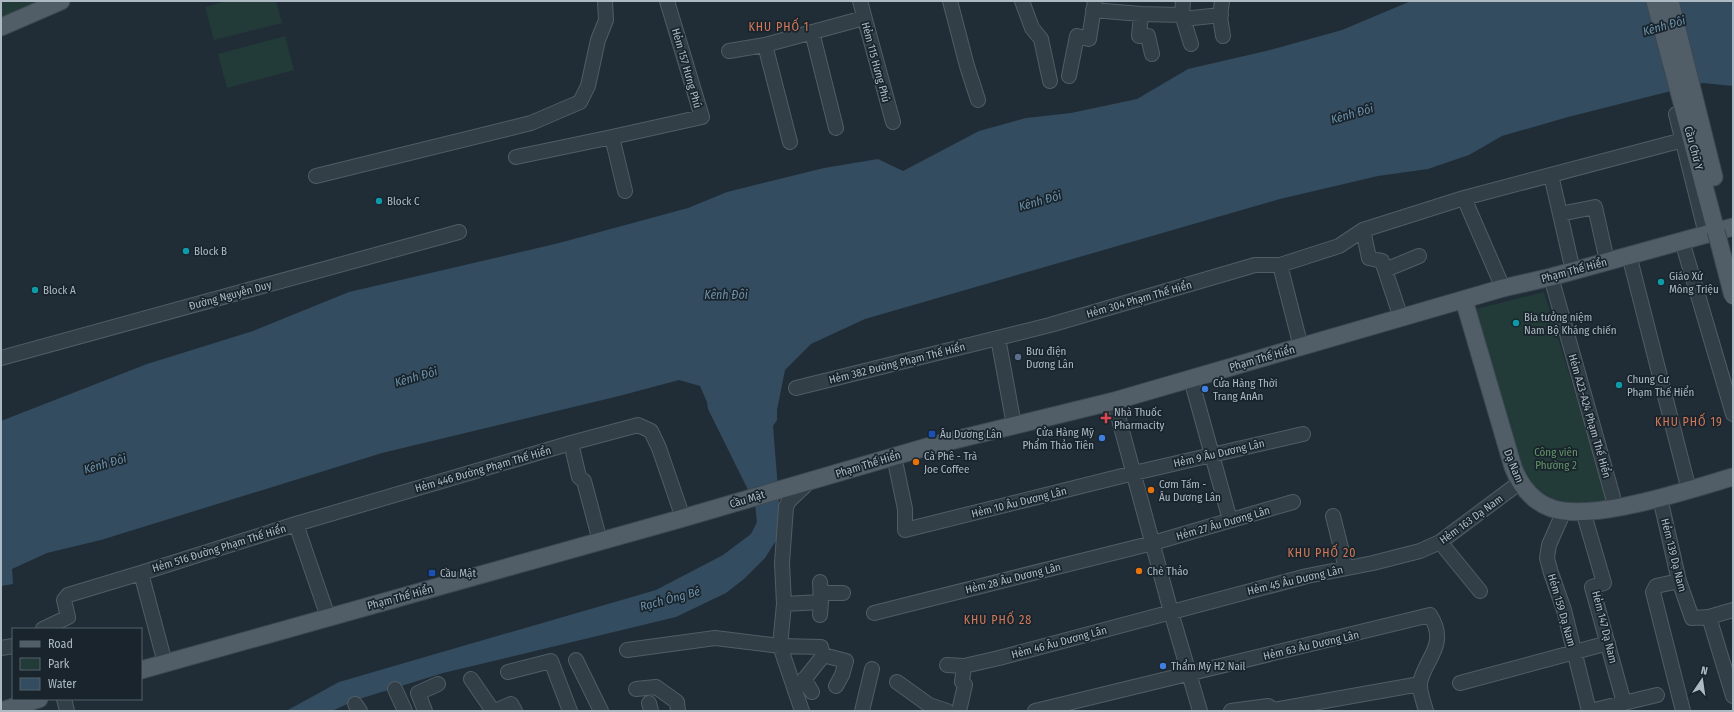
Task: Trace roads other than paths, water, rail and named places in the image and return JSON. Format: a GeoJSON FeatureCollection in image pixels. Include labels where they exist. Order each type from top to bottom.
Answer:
{"type":"FeatureCollection","features":[{"type":"Feature","properties":{"kind":"main road"},"geometry":{"type":"LineString","coordinates":[[1,27],[61,1]]}},
{"type":"Feature","properties":{"kind":"main road","name":"Cầu Chữ Y"},"geometry":{"type":"LineString","coordinates":[[1655,1],[1733,296]]}},
{"type":"Feature","properties":{"kind":"main road","name":"Cầu Chữ Y"},"geometry":{"type":"LineString","coordinates":[[1670,1],[1733,254]]}},
{"type":"Feature","properties":{"kind":"main road","name":"Phạm Thế Hiển"},"geometry":{"type":"LineString","coordinates":[[790,486],[809,482],[930,446],[1114,401],[1503,288],[1552,277],[1733,227]]}},
{"type":"Feature","properties":{"kind":"main road","name":"Dạ Nam"},"geometry":{"type":"LineString","coordinates":[[1464,300],[1513,468],[1519,483],[1531,496],[1551,508],[1570,512],[1616,508],[1660,498],[1733,477]]}},
{"type":"Feature","properties":{"kind":"main road","name":"Cầu Mật"},"geometry":{"type":"LineString","coordinates":[[705,512],[790,486]]}},
{"type":"Feature","properties":{"kind":"main road","name":"Phạm Thế Hiển"},"geometry":{"type":"LineString","coordinates":[[142,670],[705,512]]}},
{"type":"Feature","properties":{"kind":"main road"},"geometry":{"type":"LineString","coordinates":[[1,711],[36,700]]}},
{"type":"Feature","properties":{"kind":"street"},"geometry":{"type":"LineString","coordinates":[[316,176],[531,123],[580,102],[588,86],[598,40],[606,20],[605,1]]}},
{"type":"Feature","properties":{"kind":"street","name":"Hẻm 157 Hưng Phú"},"geometry":{"type":"LineString","coordinates":[[516,157],[702,117],[666,1]]}},
{"type":"Feature","properties":{"kind":"street","name":"Hẻm 115 Hưng Phú"},"geometry":{"type":"LineString","coordinates":[[860,1],[893,122]]}},
{"type":"Feature","properties":{"kind":"street"},"geometry":{"type":"LineString","coordinates":[[950,1],[967,66],[978,100]]}},
{"type":"Feature","properties":{"kind":"street"},"geometry":{"type":"LineString","coordinates":[[1022,1],[1032,28],[1041,40],[1050,81]]}},
{"type":"Feature","properties":{"kind":"street"},"geometry":{"type":"LineString","coordinates":[[1069,76],[1078,36],[1089,39],[1094,5],[1141,14],[1221,8],[1223,36]]}},
{"type":"Feature","properties":{"kind":"street"},"geometry":{"type":"LineString","coordinates":[[1183,11],[1191,44]]}},
{"type":"Feature","properties":{"kind":"street"},"geometry":{"type":"LineString","coordinates":[[1141,14],[1139,36],[1148,36],[1152,54]]}},
{"type":"Feature","properties":{"kind":"street"},"geometry":{"type":"LineString","coordinates":[[729,51],[765,45],[864,18]]}},
{"type":"Feature","properties":{"kind":"street"},"geometry":{"type":"LineString","coordinates":[[812,32],[836,128]]}},
{"type":"Feature","properties":{"kind":"street"},"geometry":{"type":"LineString","coordinates":[[765,45],[790,142]]}},
{"type":"Feature","properties":{"kind":"street"},"geometry":{"type":"LineString","coordinates":[[1676,114],[1706,234]]}},
{"type":"Feature","properties":{"kind":"street"},"geometry":{"type":"LineString","coordinates":[[612,137],[625,191]]}},
{"type":"Feature","properties":{"kind":"street","name":"Hẻm 304 Phạm Thế Hiển"},"geometry":{"type":"LineString","coordinates":[[998,338],[1050,325],[1255,265],[1280,264],[1339,246],[1363,230],[1464,198],[1683,140]]}},
{"type":"Feature","properties":{"kind":"street"},"geometry":{"type":"LineString","coordinates":[[1551,176],[1573,271]]}},
{"type":"Feature","properties":{"kind":"street"},"geometry":{"type":"LineString","coordinates":[[1464,198],[1503,288]]}},
{"type":"Feature","properties":{"kind":"street"},"geometry":{"type":"LineString","coordinates":[[1560,214],[1595,207],[1607,261]]}},
{"type":"Feature","properties":{"kind":"street"},"geometry":{"type":"LineString","coordinates":[[1363,230],[1369,258],[1382,261],[1401,318]]}},
{"type":"Feature","properties":{"kind":"street","name":"Đường Nguyễn Duy"},"geometry":{"type":"LineString","coordinates":[[1,358],[459,232]]}},
{"type":"Feature","properties":{"kind":"street"},"geometry":{"type":"LineString","coordinates":[[1682,241],[1733,414]]}},
{"type":"Feature","properties":{"kind":"street"},"geometry":{"type":"LineString","coordinates":[[1629,255],[1689,490]]}},
{"type":"Feature","properties":{"kind":"street"},"geometry":{"type":"LineString","coordinates":[[1385,270],[1419,256]]}},
{"type":"Feature","properties":{"kind":"street"},"geometry":{"type":"LineString","coordinates":[[1280,264],[1301,347]]}},
{"type":"Feature","properties":{"kind":"street","name":"Hẻm A23-A24 Phạm Thế Hiển"},"geometry":{"type":"LineString","coordinates":[[1552,277],[1616,508]]}},
{"type":"Feature","properties":{"kind":"street"},"geometry":{"type":"LineString","coordinates":[[998,338],[1014,425]]}},
{"type":"Feature","properties":{"kind":"street","name":"Hẻm 382 Đường Phạm Thế Hiển"},"geometry":{"type":"LineString","coordinates":[[796,388],[998,338]]}},
{"type":"Feature","properties":{"kind":"street"},"geometry":{"type":"LineString","coordinates":[[1191,379],[1230,520]]}},
{"type":"Feature","properties":{"kind":"street"},"geometry":{"type":"LineString","coordinates":[[1114,401],[1171,612],[1200,711]]}},
{"type":"Feature","properties":{"kind":"street","name":"Hẻm 446 Đường Phạm Thế Hiển"},"geometry":{"type":"LineString","coordinates":[[296,524],[571,443],[638,425],[651,431],[659,448],[683,518]]}},
{"type":"Feature","properties":{"kind":"street","name":"Hẻm 9 Âu Dương Lân"},"geometry":{"type":"LineString","coordinates":[[1134,473],[1303,434]]}},
{"type":"Feature","properties":{"kind":"street"},"geometry":{"type":"LineString","coordinates":[[571,443],[579,478],[584,481],[600,541]]}},
{"type":"Feature","properties":{"kind":"street","name":"Hẻm 10 Âu Dương Lân"},"geometry":{"type":"LineString","coordinates":[[894,456],[905,508],[905,530],[1134,473]]}},
{"type":"Feature","properties":{"kind":"street"},"geometry":{"type":"LineString","coordinates":[[802,711],[780,646],[784,604],[782,563],[786,507],[789,501],[809,482]]}},
{"type":"Feature","properties":{"kind":"street","name":"Hẻm 163 Dạ Nam"},"geometry":{"type":"LineString","coordinates":[[1420,551],[1440,542],[1519,483]]}},
{"type":"Feature","properties":{"kind":"street","name":"Hẻm 139 Dạ Nam"},"geometry":{"type":"LineString","coordinates":[[1660,498],[1679,581],[1692,618],[1709,617],[1733,610]]}},
{"type":"Feature","properties":{"kind":"street","name":"Hẻm 27 Âu Dương Lân"},"geometry":{"type":"LineString","coordinates":[[1152,543],[1293,502]]}},
{"type":"Feature","properties":{"kind":"street","name":"Hẻm 159 Dạ Nam"},"geometry":{"type":"LineString","coordinates":[[1564,511],[1549,545],[1548,558],[1550,573],[1564,610],[1589,711]]}},
{"type":"Feature","properties":{"kind":"street","name":"Hẻm 147 Dạ Nam"},"geometry":{"type":"LineString","coordinates":[[1583,511],[1604,584],[1592,587],[1624,703]]}},
{"type":"Feature","properties":{"kind":"street"},"geometry":{"type":"LineString","coordinates":[[1334,516],[1346,568]]}},
{"type":"Feature","properties":{"kind":"street","name":"Hẻm 516 Đường Phạm Thế Hiển"},"geometry":{"type":"LineString","coordinates":[[69,623],[64,600],[68,595],[296,524],[328,617]]}},
{"type":"Feature","properties":{"kind":"street"},"geometry":{"type":"LineString","coordinates":[[1440,542],[1480,590]]}},
{"type":"Feature","properties":{"kind":"street","name":"Hẻm 28 Âu Dương Lân"},"geometry":{"type":"LineString","coordinates":[[874,613],[1152,543]]}},
{"type":"Feature","properties":{"kind":"street","name":"Hẻm 45 Âu Dương Lân"},"geometry":{"type":"LineString","coordinates":[[1171,612],[1307,576],[1420,551]]}},
{"type":"Feature","properties":{"kind":"street"},"geometry":{"type":"LineString","coordinates":[[141,573],[165,663]]}},
{"type":"Feature","properties":{"kind":"street"},"geometry":{"type":"LineString","coordinates":[[1679,581],[1656,586],[1653,592],[1683,711]]}},
{"type":"Feature","properties":{"kind":"street"},"geometry":{"type":"LineString","coordinates":[[784,604],[843,593]]}},
{"type":"Feature","properties":{"kind":"street","name":"Hẻm 46 Âu Dương Lân"},"geometry":{"type":"LineString","coordinates":[[947,665],[964,666],[1171,612]]}},
{"type":"Feature","properties":{"kind":"street","name":"Hẻm 63 Âu Dương Lân"},"geometry":{"type":"LineString","coordinates":[[1035,711],[1430,615],[1434,622],[1438,638],[1420,684]]}},
{"type":"Feature","properties":{"kind":"street"},"geometry":{"type":"LineString","coordinates":[[1709,617],[1733,696]]}},
{"type":"Feature","properties":{"kind":"street"},"geometry":{"type":"LineString","coordinates":[[47,628],[69,623]]}},
{"type":"Feature","properties":{"kind":"street"},"geometry":{"type":"LineString","coordinates":[[627,650],[715,638],[780,646],[821,647],[823,655]]}},
{"type":"Feature","properties":{"kind":"street"},"geometry":{"type":"LineString","coordinates":[[1460,683],[1608,643]]}},
{"type":"Feature","properties":{"kind":"street"},"geometry":{"type":"LineString","coordinates":[[1,648],[12,646]]}},
{"type":"Feature","properties":{"kind":"street"},"geometry":{"type":"LineString","coordinates":[[795,691],[823,655]]}},
{"type":"Feature","properties":{"kind":"street"},"geometry":{"type":"LineString","coordinates":[[823,655],[846,661],[842,675],[836,686]]}},
{"type":"Feature","properties":{"kind":"street"},"geometry":{"type":"LineString","coordinates":[[508,672],[551,660],[570,711]]}},
{"type":"Feature","properties":{"kind":"street"},"geometry":{"type":"LineString","coordinates":[[576,660],[601,711]]}},
{"type":"Feature","properties":{"kind":"street"},"geometry":{"type":"LineString","coordinates":[[959,711],[965,685],[962,682],[964,666]]}},
{"type":"Feature","properties":{"kind":"street"},"geometry":{"type":"LineString","coordinates":[[862,711],[872,669]]}},
{"type":"Feature","properties":{"kind":"street"},"geometry":{"type":"LineString","coordinates":[[471,679],[494,711],[511,704],[515,711]]}},
{"type":"Feature","properties":{"kind":"street"},"geometry":{"type":"LineString","coordinates":[[804,679],[812,692]]}},
{"type":"Feature","properties":{"kind":"street"},"geometry":{"type":"LineString","coordinates":[[897,682],[929,705],[947,711]]}},
{"type":"Feature","properties":{"kind":"street"},"geometry":{"type":"LineString","coordinates":[[425,711],[418,693],[438,684]]}},
{"type":"Feature","properties":{"kind":"street"},"geometry":{"type":"LineString","coordinates":[[1231,711],[1268,706],[1274,710],[1420,684],[1424,705]]}},
{"type":"Feature","properties":{"kind":"street"},"geometry":{"type":"LineString","coordinates":[[636,689],[656,687],[677,702],[678,711]]}},
{"type":"Feature","properties":{"kind":"street"},"geometry":{"type":"LineString","coordinates":[[395,689],[405,711]]}},
{"type":"Feature","properties":{"kind":"street"},"geometry":{"type":"LineString","coordinates":[[1589,711],[1657,695]]}},
{"type":"Feature","properties":{"kind":"street"},"geometry":{"type":"LineString","coordinates":[[64,700],[67,711]]}},
{"type":"Feature","properties":{"kind":"water","name":"Kênh Đôi"},"geometry":{"type":"Polygon","coordinates":[[[1411,1],[1733,1],[1733,86],[1703,83],[1568,117],[1502,136],[1469,155],[1428,169],[1378,176],[1280,199],[865,319],[811,344],[785,370],[777,410],[777,420],[773,426],[780,514],[777,539],[765,558],[744,579],[726,593],[676,617],[443,673],[356,700],[332,711],[286,711],[339,682],[656,590],[723,555],[751,534],[757,522],[755,504],[708,409],[707,402],[700,386],[679,380],[619,396],[382,453],[101,540],[47,553],[12,569],[13,584],[1,586],[1,421],[147,364],[253,331],[349,292],[559,243],[688,208],[727,192],[824,168],[878,159],[903,171],[979,131],[1026,118],[1071,113],[1137,99],[1188,69],[1266,51],[1342,30],[1411,1]]]}},
{"type":"Feature","properties":{"kind":"place","name":"Block C"},"geometry":{"type":"Point","coordinates":[379,201]}},
{"type":"Feature","properties":{"kind":"place","name":"Block B"},"geometry":{"type":"Point","coordinates":[186,251]}},
{"type":"Feature","properties":{"kind":"place","name":"Giáo Xứ Mông Triệu"},"geometry":{"type":"Point","coordinates":[1661,282]}},
{"type":"Feature","properties":{"kind":"place","name":"Block A"},"geometry":{"type":"Point","coordinates":[35,290]}},
{"type":"Feature","properties":{"kind":"place","name":"Bia tưởng niệm Nam Bộ Kháng chiến"},"geometry":{"type":"Point","coordinates":[1516,323]}},
{"type":"Feature","properties":{"kind":"place","name":"Bưu điện Dương Lân"},"geometry":{"type":"Point","coordinates":[1018,357]}},
{"type":"Feature","properties":{"kind":"place","name":"Chung Cư Phạm Thế Hiển"},"geometry":{"type":"Point","coordinates":[1619,385]}},
{"type":"Feature","properties":{"kind":"place","name":"Cửa Hàng Thời Trang AnAn"},"geometry":{"type":"Point","coordinates":[1205,389]}},
{"type":"Feature","properties":{"kind":"place","name":"Nhà Thuốc Pharmacity"},"geometry":{"type":"Point","coordinates":[1106,418]}},
{"type":"Feature","properties":{"kind":"place","name":"Âu Dương Lân"},"geometry":{"type":"Point","coordinates":[932,434]}},
{"type":"Feature","properties":{"kind":"place","name":"Cửa Hàng Mỹ Phẩm Thảo Tiên"},"geometry":{"type":"Point","coordinates":[1102,438]}},
{"type":"Feature","properties":{"kind":"place","name":"Cà Phê - Trà Joe Coffee"},"geometry":{"type":"Point","coordinates":[916,462]}},
{"type":"Feature","properties":{"kind":"place","name":"Cơm Tấm - Âu Dương Lân"},"geometry":{"type":"Point","coordinates":[1151,490]}},
{"type":"Feature","properties":{"kind":"place","name":"Chè Thảo"},"geometry":{"type":"Point","coordinates":[1139,571]}},
{"type":"Feature","properties":{"kind":"place","name":"Cầu Mật"},"geometry":{"type":"Point","coordinates":[432,573]}},
{"type":"Feature","properties":{"kind":"place","name":"Thẩm Mỹ H2 Nail"},"geometry":{"type":"Point","coordinates":[1163,666]}},
{"type":"Feature","properties":{"kind":"district","name":"KHU PHỐ 1"},"geometry":{"type":"Point","coordinates":[779,27]}},
{"type":"Feature","properties":{"kind":"district","name":"KHU PHỐ 19"},"geometry":{"type":"Point","coordinates":[1689,422]}},
{"type":"Feature","properties":{"kind":"district","name":"KHU PHỐ 20"},"geometry":{"type":"Point","coordinates":[1322,553]}},
{"type":"Feature","properties":{"kind":"district","name":"KHU PHỐ 28"},"geometry":{"type":"Point","coordinates":[998,620]}},
{"type":"Feature","properties":{"kind":"park label","name":"Công viên Phường 2"},"geometry":{"type":"Point","coordinates":[1556,458]}},
{"type":"Feature","properties":{"kind":"water label","name":"Rạch Ông Bé"},"geometry":{"type":"Point","coordinates":[670,599]}}]}
